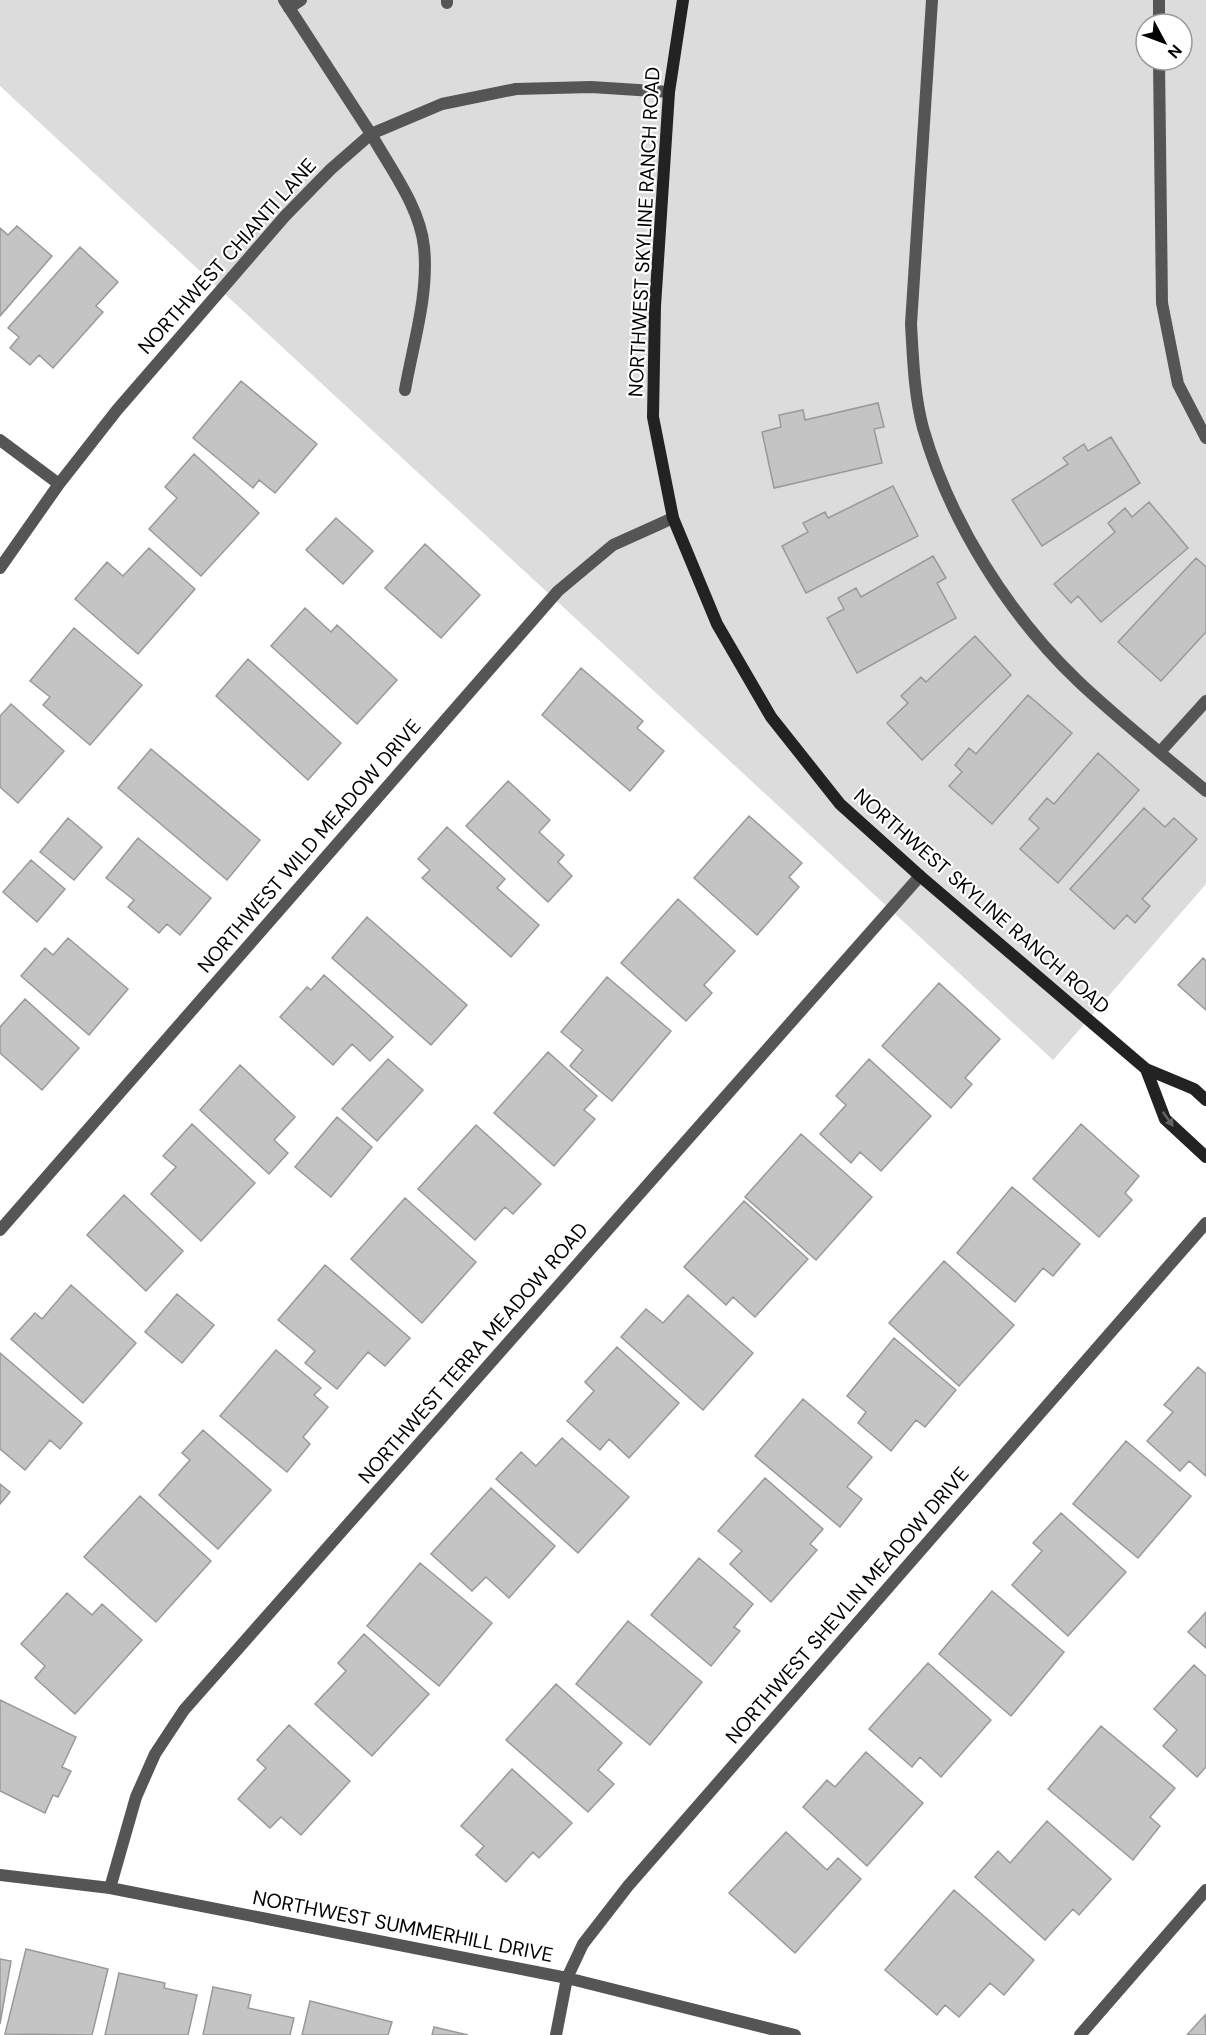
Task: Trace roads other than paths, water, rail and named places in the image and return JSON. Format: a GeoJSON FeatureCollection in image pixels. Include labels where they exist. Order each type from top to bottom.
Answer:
{"type":"FeatureCollection","features":[{"type":"Feature","properties":{"kind":"street"},"geometry":{"type":"LineString","coordinates":[[301,0],[286,4],[371,134],[411,207],[424,246],[424,285],[405,390]]}},
{"type":"Feature","properties":{"kind":"street","name":"NORTHWEST SKYLINE RANCH ROAD"},"geometry":{"type":"LineString","coordinates":[[683,0],[669,92],[655,306],[653,417],[673,518],[717,624],[771,717],[840,804],[920,876],[1146,1069],[1194,1089],[1206,1100]]}},
{"type":"Feature","properties":{"kind":"street"},"geometry":{"type":"LineString","coordinates":[[932,0],[911,324],[915,376],[923,427],[946,490],[980,557],[1027,625],[1078,681],[1206,791]]}},
{"type":"Feature","properties":{"kind":"street"},"geometry":{"type":"LineString","coordinates":[[1159,72],[1162,303],[1178,384],[1206,438]]}},
{"type":"Feature","properties":{"kind":"street","name":"NORTHWEST CHIANTI LANE"},"geometry":{"type":"LineString","coordinates":[[0,568],[58,484],[117,410],[285,216],[331,169],[371,134],[442,104],[516,90],[591,87],[669,92]]}},
{"type":"Feature","properties":{"kind":"street"},"geometry":{"type":"LineString","coordinates":[[0,440],[58,484]]}},
{"type":"Feature","properties":{"kind":"street","name":"NORTHWEST WILD MEADOW DRIVE"},"geometry":{"type":"LineString","coordinates":[[0,1230],[558,591],[613,545],[673,518]]}},
{"type":"Feature","properties":{"kind":"street"},"geometry":{"type":"LineString","coordinates":[[1161,752],[1206,701]]}},
{"type":"Feature","properties":{"kind":"street","name":"NORTHWEST TERRA MEADOW ROAD"},"geometry":{"type":"LineString","coordinates":[[110,1888],[136,1797],[154,1754],[184,1710],[920,876]]}},
{"type":"Feature","properties":{"kind":"street","name":"NORTHWEST SKYLINE RANCH ROAD"},"geometry":{"type":"LineString","coordinates":[[1146,1069],[1165,1119],[1206,1157]]}},
{"type":"Feature","properties":{"kind":"street","name":"NORTHWEST SHEVLIN MEADOW DRIVE"},"geometry":{"type":"LineString","coordinates":[[556,2035],[567,1978],[583,1944],[628,1886],[1206,1223]]}},
{"type":"Feature","properties":{"kind":"street","name":"NORTHWEST SUMMERHILL DRIVE"},"geometry":{"type":"LineString","coordinates":[[0,1875],[110,1888],[567,1978],[795,2035]]}},
{"type":"Feature","properties":{"kind":"street"},"geometry":{"type":"LineString","coordinates":[[1080,2035],[1206,1890]]}}]}
